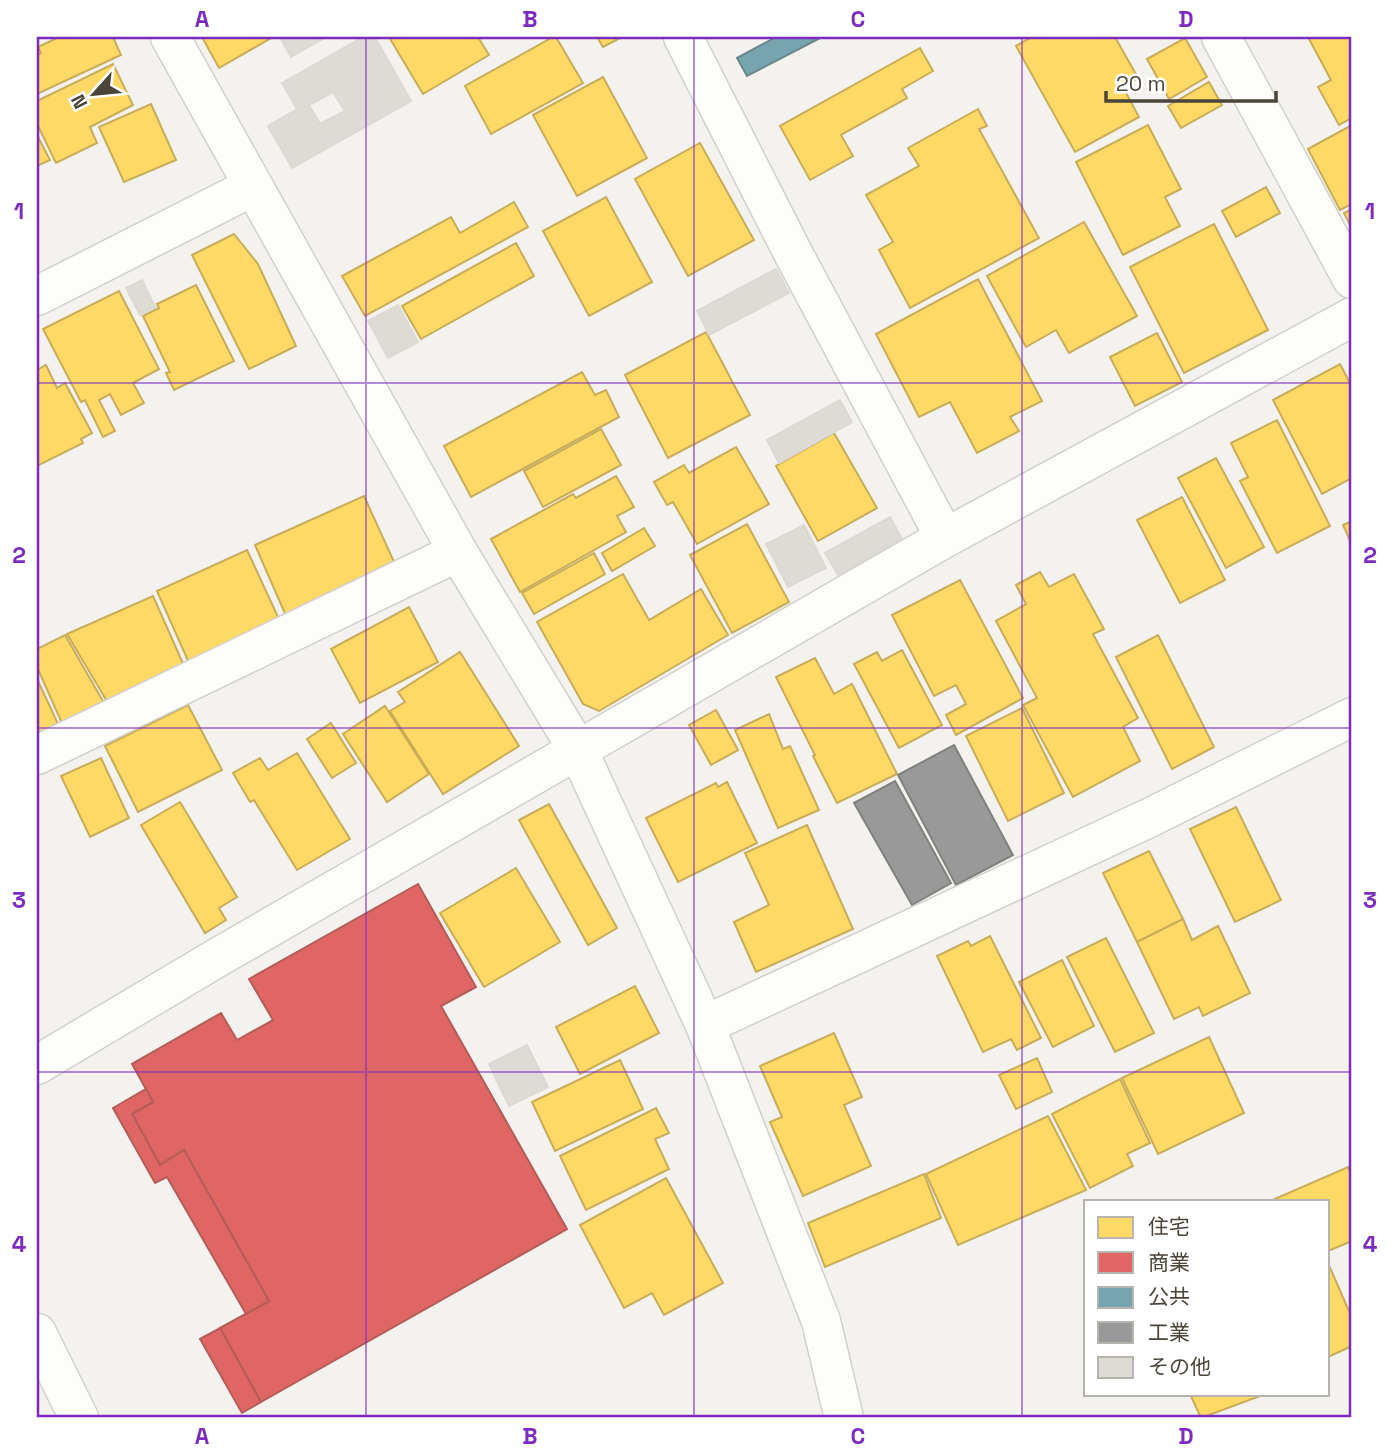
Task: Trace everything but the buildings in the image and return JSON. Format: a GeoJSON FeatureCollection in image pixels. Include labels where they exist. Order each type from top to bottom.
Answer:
{"type":"FeatureCollection","features":[{"type":"Feature","properties":{"kind":"street"},"geometry":{"type":"LineString","coordinates":[[170,37],[458,552],[579,750],[705,1025],[821,1321],[844,1418]]}},
{"type":"Feature","properties":{"kind":"street"},"geometry":{"type":"LineString","coordinates":[[683,37],[793,253],[945,538]]}},
{"type":"Feature","properties":{"kind":"street"},"geometry":{"type":"LineString","coordinates":[[1221,37],[1352,279]]}},
{"type":"Feature","properties":{"kind":"street"},"geometry":{"type":"LineString","coordinates":[[37,296],[252,187]]}},
{"type":"Feature","properties":{"kind":"street"},"geometry":{"type":"LineString","coordinates":[[37,1065],[215,959],[945,538],[1352,317]]}},
{"type":"Feature","properties":{"kind":"street"},"geometry":{"type":"LineString","coordinates":[[37,755],[458,552]]}},
{"type":"Feature","properties":{"kind":"street"},"geometry":{"type":"LineString","coordinates":[[705,1025],[1149,818],[1352,717]]}},
{"type":"Feature","properties":{"kind":"street"},"geometry":{"type":"LineString","coordinates":[[37,1333],[79,1418]]}}]}
